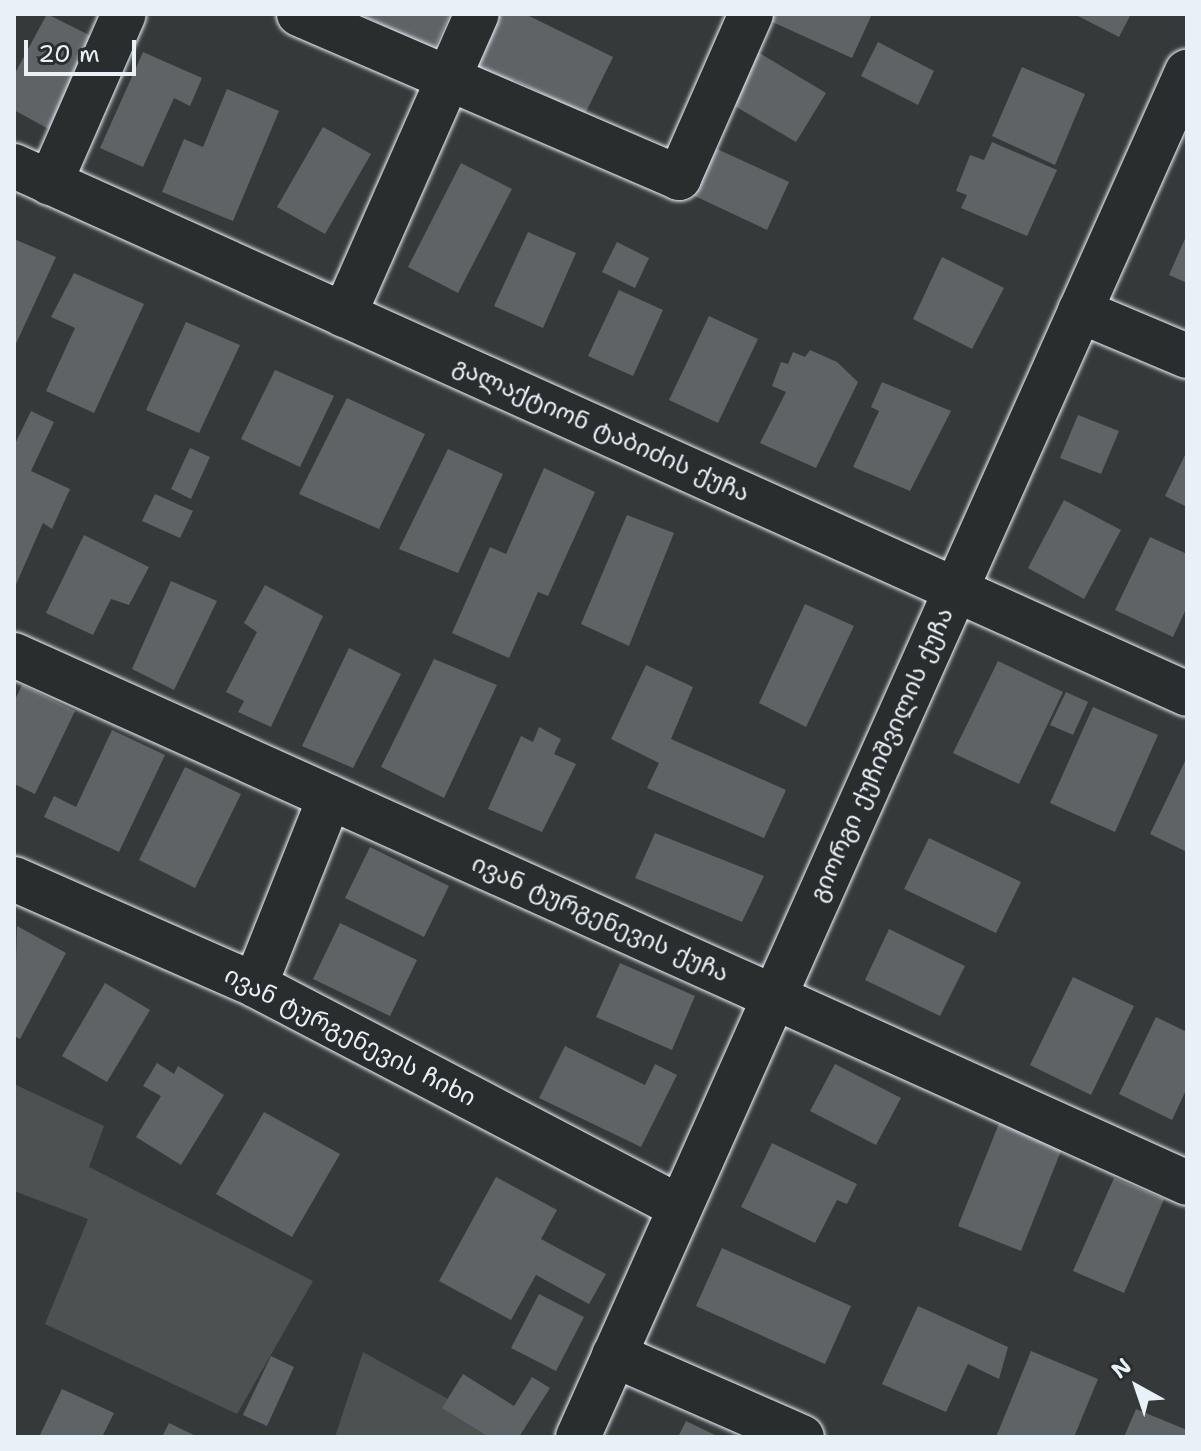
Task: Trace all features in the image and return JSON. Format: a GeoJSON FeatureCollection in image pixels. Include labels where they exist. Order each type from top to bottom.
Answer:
{"type":"FeatureCollection","features":[{"type":"Feature","properties":{"kind":"street"},"geometry":{"type":"LineString","coordinates":[[32,174],[124,14]]}},
{"type":"Feature","properties":{"kind":"street"},"geometry":{"type":"LineString","coordinates":[[299,14],[679,178],[751,14]]}},
{"type":"Feature","properties":{"kind":"street"},"geometry":{"type":"LineString","coordinates":[[344,315],[477,14]]}},
{"type":"Feature","properties":{"kind":"street","name":"გიორგი ქუჩიშვილის ქუჩა"},"geometry":{"type":"LineString","coordinates":[[578,1437],[1187,72]]}},
{"type":"Feature","properties":{"kind":"street","name":"გალაქტიონ ტაბიძის ქუჩა"},"geometry":{"type":"LineString","coordinates":[[32,174],[1187,694]]}},
{"type":"Feature","properties":{"kind":"street"},"geometry":{"type":"LineString","coordinates":[[1080,311],[1187,356]]}},
{"type":"Feature","properties":{"kind":"street","name":"ივან ტურგენევის ქუჩა"},"geometry":{"type":"LineString","coordinates":[[14,655],[1187,1183]]}},
{"type":"Feature","properties":{"kind":"street"},"geometry":{"type":"LineString","coordinates":[[255,985],[330,797]]}},
{"type":"Feature","properties":{"kind":"street","name":"ივან ტურგენევის ჩიხი"},"geometry":{"type":"LineString","coordinates":[[14,879],[255,985],[680,1207]]}},
{"type":"Feature","properties":{"kind":"street"},"geometry":{"type":"LineString","coordinates":[[614,1355],[802,1437]]}},
{"type":"Feature","properties":{"kind":"shaded area"},"geometry":{"type":"Polygon","coordinates":[[[14,1084],[104,1126],[89,1167],[313,1281],[237,1414],[45,1324],[88,1219],[14,1191],[14,1084]]]}},
{"type":"Feature","properties":{"kind":"shaded area"},"geometry":{"type":"Polygon","coordinates":[[[363,1352],[515,1436],[335,1437],[363,1352]]]}},
{"type":"Feature","properties":{"kind":"building"},"geometry":{"type":"Polygon","coordinates":[[[47,14],[103,42],[54,132],[14,110],[14,75],[47,14]]]}},
{"type":"Feature","properties":{"kind":"building"},"geometry":{"type":"Polygon","coordinates":[[[359,14],[450,14],[434,49],[359,14]]]}},
{"type":"Feature","properties":{"kind":"building"},"geometry":{"type":"Polygon","coordinates":[[[498,14],[525,14],[613,57],[585,114],[514,80],[505,97],[466,79],[498,14]]]}},
{"type":"Feature","properties":{"kind":"building"},"geometry":{"type":"Polygon","coordinates":[[[770,14],[872,14],[852,58],[768,20],[770,14]]]}},
{"type":"Feature","properties":{"kind":"building"},"geometry":{"type":"Polygon","coordinates":[[[1074,14],[1131,14],[1119,37],[1074,14]]]}},
{"type":"Feature","properties":{"kind":"building"},"geometry":{"type":"Polygon","coordinates":[[[878,42],[934,71],[918,105],[861,76],[878,42]]]}},
{"type":"Feature","properties":{"kind":"building"},"geometry":{"type":"Polygon","coordinates":[[[748,46],[826,93],[796,142],[718,96],[748,46]]]}},
{"type":"Feature","properties":{"kind":"building"},"geometry":{"type":"Polygon","coordinates":[[[143,52],[202,78],[190,106],[174,98],[143,167],[100,148],[143,52]]]}},
{"type":"Feature","properties":{"kind":"building"},"geometry":{"type":"Polygon","coordinates":[[[1022,67],[1085,94],[1055,165],[992,136],[1022,67]]]}},
{"type":"Feature","properties":{"kind":"building"},"geometry":{"type":"Polygon","coordinates":[[[227,89],[279,111],[233,221],[162,192],[184,139],[203,147],[227,89]]]}},
{"type":"Feature","properties":{"kind":"building"},"geometry":{"type":"Polygon","coordinates":[[[323,127],[371,154],[325,234],[277,207],[323,127]]]}},
{"type":"Feature","properties":{"kind":"building"},"geometry":{"type":"Polygon","coordinates":[[[992,142],[1057,170],[1027,236],[961,208],[967,195],[956,191],[970,155],[984,160],[992,142]]]}},
{"type":"Feature","properties":{"kind":"building"},"geometry":{"type":"Polygon","coordinates":[[[704,143],[789,182],[767,230],[682,190],[704,143]]]}},
{"type":"Feature","properties":{"kind":"building"},"geometry":{"type":"Polygon","coordinates":[[[461,163],[512,189],[458,293],[408,267],[461,163]]]}},
{"type":"Feature","properties":{"kind":"building"},"geometry":{"type":"Polygon","coordinates":[[[528,232],[576,253],[543,328],[494,306],[528,232]]]}},
{"type":"Feature","properties":{"kind":"building"},"geometry":{"type":"Polygon","coordinates":[[[1187,234],[1187,283],[1169,275],[1187,234]]]}},
{"type":"Feature","properties":{"kind":"building"},"geometry":{"type":"Polygon","coordinates":[[[14,239],[56,257],[14,348],[14,239]]]}},
{"type":"Feature","properties":{"kind":"building"},"geometry":{"type":"Polygon","coordinates":[[[617,242],[649,258],[635,288],[602,272],[617,242]]]}},
{"type":"Feature","properties":{"kind":"building"},"geometry":{"type":"Polygon","coordinates":[[[942,257],[1004,288],[972,349],[913,319],[942,257]]]}},
{"type":"Feature","properties":{"kind":"building"},"geometry":{"type":"Polygon","coordinates":[[[74,273],[144,304],[94,413],[46,391],[75,328],[51,317],[74,273]]]}},
{"type":"Feature","properties":{"kind":"building"},"geometry":{"type":"Polygon","coordinates":[[[619,290],[663,310],[633,376],[588,356],[619,290]]]}},
{"type":"Feature","properties":{"kind":"building"},"geometry":{"type":"Polygon","coordinates":[[[709,316],[758,339],[718,423],[669,400],[709,316]]]}},
{"type":"Feature","properties":{"kind":"building"},"geometry":{"type":"Polygon","coordinates":[[[186,322],[240,345],[199,433],[146,410],[186,322]]]}},
{"type":"Feature","properties":{"kind":"building"},"geometry":{"type":"Polygon","coordinates":[[[810,350],[837,362],[858,382],[816,468],[760,443],[786,392],[772,386],[781,362],[788,364],[793,352],[805,357],[810,350]]]}},
{"type":"Feature","properties":{"kind":"building"},"geometry":{"type":"Polygon","coordinates":[[[275,370],[334,396],[300,467],[241,439],[275,370]]]}},
{"type":"Feature","properties":{"kind":"building"},"geometry":{"type":"Polygon","coordinates":[[[882,382],[951,411],[910,491],[853,467],[879,411],[871,407],[882,382]]]}},
{"type":"Feature","properties":{"kind":"building"},"geometry":{"type":"Polygon","coordinates":[[[347,398],[425,434],[379,529],[299,494],[347,398]]]}},
{"type":"Feature","properties":{"kind":"building"},"geometry":{"type":"Polygon","coordinates":[[[31,411],[54,422],[31,471],[70,489],[52,529],[43,523],[14,589],[14,446],[31,411]]]}},
{"type":"Feature","properties":{"kind":"building"},"geometry":{"type":"Polygon","coordinates":[[[1078,415],[1119,431],[1101,474],[1060,458],[1078,415]]]}},
{"type":"Feature","properties":{"kind":"building"},"geometry":{"type":"Polygon","coordinates":[[[190,448],[210,457],[191,499],[171,489],[190,448]]]}},
{"type":"Feature","properties":{"kind":"building"},"geometry":{"type":"Polygon","coordinates":[[[448,449],[503,474],[458,573],[399,549],[448,449]]]}},
{"type":"Feature","properties":{"kind":"building"},"geometry":{"type":"Polygon","coordinates":[[[1187,451],[1187,507],[1165,496],[1187,451]]]}},
{"type":"Feature","properties":{"kind":"building"},"geometry":{"type":"Polygon","coordinates":[[[544,468],[595,492],[548,596],[538,592],[509,658],[452,633],[490,547],[506,554],[544,468]]]}},
{"type":"Feature","properties":{"kind":"building"},"geometry":{"type":"Polygon","coordinates":[[[155,494],[193,511],[180,538],[142,521],[155,494]]]}},
{"type":"Feature","properties":{"kind":"building"},"geometry":{"type":"Polygon","coordinates":[[[1064,500],[1121,530],[1084,599],[1028,568],[1064,500]]]}},
{"type":"Feature","properties":{"kind":"building"},"geometry":{"type":"Polygon","coordinates":[[[627,515],[674,533],[629,646],[581,624],[627,515]]]}},
{"type":"Feature","properties":{"kind":"building"},"geometry":{"type":"Polygon","coordinates":[[[84,535],[149,567],[129,605],[111,599],[93,635],[46,613],[84,535]]]}},
{"type":"Feature","properties":{"kind":"building"},"geometry":{"type":"Polygon","coordinates":[[[1150,537],[1187,554],[1187,607],[1173,637],[1115,610],[1150,537]]]}},
{"type":"Feature","properties":{"kind":"building"},"geometry":{"type":"Polygon","coordinates":[[[171,581],[217,601],[174,690],[132,669],[171,581]]]}},
{"type":"Feature","properties":{"kind":"building"},"geometry":{"type":"Polygon","coordinates":[[[265,585],[323,616],[271,727],[238,712],[244,701],[226,692],[257,632],[244,623],[265,585]]]}},
{"type":"Feature","properties":{"kind":"building"},"geometry":{"type":"Polygon","coordinates":[[[805,604],[854,626],[806,727],[759,703],[805,604]]]}},
{"type":"Feature","properties":{"kind":"building"},"geometry":{"type":"Polygon","coordinates":[[[349,648],[401,674],[353,768],[302,746],[349,648]]]}},
{"type":"Feature","properties":{"kind":"building"},"geometry":{"type":"Polygon","coordinates":[[[434,659],[497,685],[444,798],[381,767],[434,659]]]}},
{"type":"Feature","properties":{"kind":"building"},"geometry":{"type":"Polygon","coordinates":[[[998,661],[1063,692],[1019,784],[953,753],[998,661]]]}},
{"type":"Feature","properties":{"kind":"building"},"geometry":{"type":"Polygon","coordinates":[[[646,665],[693,687],[671,739],[786,790],[764,838],[647,788],[659,763],[611,739],[646,665]]]}},
{"type":"Feature","properties":{"kind":"building"},"geometry":{"type":"Polygon","coordinates":[[[22,685],[75,711],[35,794],[14,784],[14,702],[22,685]]]}},
{"type":"Feature","properties":{"kind":"building"},"geometry":{"type":"Polygon","coordinates":[[[1066,692],[1088,702],[1073,735],[1050,725],[1066,692]]]}},
{"type":"Feature","properties":{"kind":"building"},"geometry":{"type":"Polygon","coordinates":[[[1093,707],[1158,735],[1115,832],[1050,803],[1093,707]]]}},
{"type":"Feature","properties":{"kind":"building"},"geometry":{"type":"Polygon","coordinates":[[[539,727],[561,739],[554,754],[576,764],[542,832],[488,809],[521,736],[533,742],[539,727]]]}},
{"type":"Feature","properties":{"kind":"building"},"geometry":{"type":"Polygon","coordinates":[[[112,730],[165,755],[119,852],[44,817],[54,796],[76,807],[112,730]]]}},
{"type":"Feature","properties":{"kind":"building"},"geometry":{"type":"Polygon","coordinates":[[[1187,757],[1187,852],[1150,834],[1187,757]]]}},
{"type":"Feature","properties":{"kind":"building"},"geometry":{"type":"Polygon","coordinates":[[[185,767],[241,794],[195,888],[139,860],[185,767]]]}},
{"type":"Feature","properties":{"kind":"building"},"geometry":{"type":"Polygon","coordinates":[[[655,833],[764,876],[742,922],[635,878],[655,833]]]}},
{"type":"Feature","properties":{"kind":"building"},"geometry":{"type":"Polygon","coordinates":[[[929,838],[1021,882],[996,933],[904,889],[929,838]]]}},
{"type":"Feature","properties":{"kind":"building"},"geometry":{"type":"Polygon","coordinates":[[[370,847],[449,886],[424,937],[345,898],[370,847]]]}},
{"type":"Feature","properties":{"kind":"building"},"geometry":{"type":"Polygon","coordinates":[[[340,923],[417,960],[390,1016],[313,979],[340,923]]]}},
{"type":"Feature","properties":{"kind":"building"},"geometry":{"type":"Polygon","coordinates":[[[17,926],[66,953],[20,1039],[14,1036],[17,926]]]}},
{"type":"Feature","properties":{"kind":"building"},"geometry":{"type":"Polygon","coordinates":[[[889,929],[965,966],[940,1016],[865,980],[889,929]]]}},
{"type":"Feature","properties":{"kind":"building"},"geometry":{"type":"Polygon","coordinates":[[[620,963],[695,996],[672,1050],[596,1017],[620,963]]]}},
{"type":"Feature","properties":{"kind":"building"},"geometry":{"type":"Polygon","coordinates":[[[1073,977],[1134,1006],[1091,1095],[1030,1065],[1073,977]]]}},
{"type":"Feature","properties":{"kind":"building"},"geometry":{"type":"Polygon","coordinates":[[[105,983],[150,1010],[107,1082],[62,1056],[105,983]]]}},
{"type":"Feature","properties":{"kind":"building"},"geometry":{"type":"Polygon","coordinates":[[[1156,1017],[1187,1032],[1187,1088],[1172,1120],[1119,1094],[1156,1017]]]}},
{"type":"Feature","properties":{"kind":"building"},"geometry":{"type":"Polygon","coordinates":[[[565,1046],[645,1085],[655,1064],[677,1075],[641,1147],[539,1098],[565,1046]]]}},
{"type":"Feature","properties":{"kind":"building"},"geometry":{"type":"Polygon","coordinates":[[[157,1063],[174,1074],[178,1066],[224,1095],[181,1165],[136,1137],[161,1096],[143,1086],[157,1063]]]}},
{"type":"Feature","properties":{"kind":"building"},"geometry":{"type":"Polygon","coordinates":[[[835,1064],[901,1098],[876,1145],[810,1111],[835,1064]]]}},
{"type":"Feature","properties":{"kind":"building"},"geometry":{"type":"Polygon","coordinates":[[[264,1112],[340,1154],[292,1237],[216,1194],[264,1112]]]}},
{"type":"Feature","properties":{"kind":"building"},"geometry":{"type":"Polygon","coordinates":[[[1002,1116],[1065,1141],[1021,1251],[958,1226],[1002,1116]]]}},
{"type":"Feature","properties":{"kind":"building"},"geometry":{"type":"Polygon","coordinates":[[[772,1143],[857,1184],[847,1204],[837,1200],[815,1243],[741,1207],[772,1143]]]}},
{"type":"Feature","properties":{"kind":"building"},"geometry":{"type":"Polygon","coordinates":[[[496,1177],[557,1210],[541,1239],[606,1274],[589,1304],[536,1275],[511,1320],[439,1281],[496,1177]]]}},
{"type":"Feature","properties":{"kind":"building"},"geometry":{"type":"Polygon","coordinates":[[[1114,1178],[1164,1199],[1124,1293],[1073,1271],[1114,1178]]]}},
{"type":"Feature","properties":{"kind":"building"},"geometry":{"type":"Polygon","coordinates":[[[722,1248],[851,1306],[825,1364],[696,1306],[722,1248]]]}},
{"type":"Feature","properties":{"kind":"building"},"geometry":{"type":"Polygon","coordinates":[[[539,1294],[584,1317],[556,1371],[511,1348],[539,1294]]]}},
{"type":"Feature","properties":{"kind":"building"},"geometry":{"type":"Polygon","coordinates":[[[918,1306],[1008,1347],[999,1379],[968,1364],[946,1412],[882,1384],[918,1306]]]}},
{"type":"Feature","properties":{"kind":"building"},"geometry":{"type":"Polygon","coordinates":[[[1031,1351],[1098,1379],[1074,1437],[996,1437],[1031,1351]]]}},
{"type":"Feature","properties":{"kind":"building"},"geometry":{"type":"Polygon","coordinates":[[[271,1356],[294,1367],[267,1426],[243,1415],[271,1356]]]}},
{"type":"Feature","properties":{"kind":"building"},"geometry":{"type":"Polygon","coordinates":[[[463,1374],[514,1406],[532,1377],[550,1388],[519,1437],[489,1437],[442,1408],[463,1374]]]}},
{"type":"Feature","properties":{"kind":"building"},"geometry":{"type":"Polygon","coordinates":[[[62,1389],[114,1413],[102,1437],[39,1437],[62,1389]]]}},
{"type":"Feature","properties":{"kind":"building"},"geometry":{"type":"Polygon","coordinates":[[[1136,1409],[1187,1430],[1187,1437],[1124,1437],[1136,1409]]]}},
{"type":"Feature","properties":{"kind":"building"},"geometry":{"type":"Polygon","coordinates":[[[686,1421],[719,1437],[678,1437],[686,1421]]]}},
{"type":"Feature","properties":{"kind":"building"},"geometry":{"type":"Polygon","coordinates":[[[169,1423],[198,1437],[162,1437],[169,1423]]]}}]}
